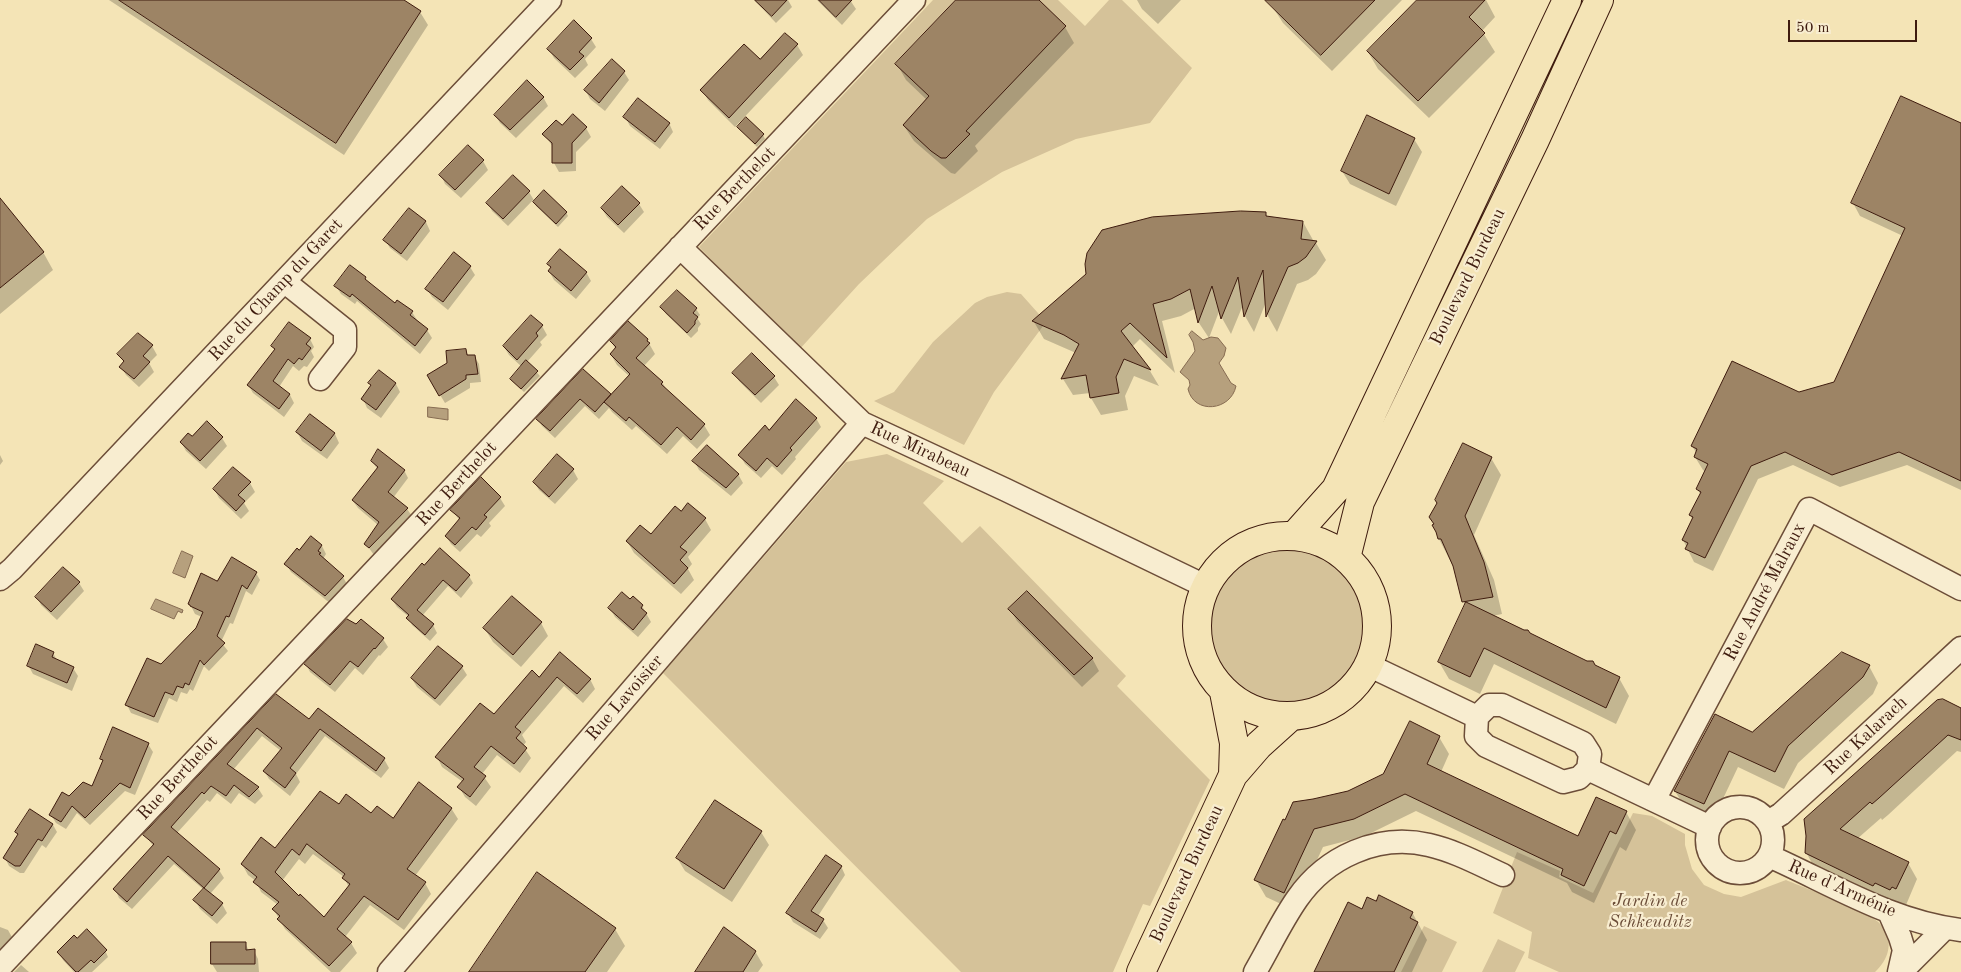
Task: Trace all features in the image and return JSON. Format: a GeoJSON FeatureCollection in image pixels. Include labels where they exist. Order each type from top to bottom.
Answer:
{"type":"FeatureCollection","features":[{"type":"Feature","properties":{"kind":"main road","name":"Boulevard Burdeau"},"geometry":{"type":"LineString","coordinates":[[1294,536],[1336,489],[1568,0]]}},
{"type":"Feature","properties":{"kind":"main road","name":"Boulevard Burdeau"},"geometry":{"type":"LineString","coordinates":[[1346,558],[1360,502],[1535,140],[1599,0]]}},
{"type":"Feature","properties":{"kind":"main road"},"geometry":{"type":"LineString","coordinates":[[1294,536],[1313,539],[1330,547],[1346,558],[1362,575],[1372,596],[1377,620],[1375,643],[1368,665],[1355,686],[1336,702],[1314,712],[1290,717],[1266,714],[1243,706],[1224,692],[1206,669],[1197,642],[1197,613],[1205,586],[1221,564],[1242,547],[1267,538],[1294,536]]}},
{"type":"Feature","properties":{"kind":"main road","name":"Boulevard Burdeau"},"geometry":{"type":"LineString","coordinates":[[1224,692],[1234,743],[1233,775]]}},
{"type":"Feature","properties":{"kind":"main road","name":"Boulevard Burdeau"},"geometry":{"type":"LineString","coordinates":[[1141,972],[1233,775],[1259,745],[1290,717]]}},
{"type":"Feature","properties":{"kind":"street","name":"Rue du Champ du Garet"},"geometry":{"type":"LineString","coordinates":[[0,578],[12,570],[550,0]]}},
{"type":"Feature","properties":{"kind":"street","name":"Rue Berthelot"},"geometry":{"type":"LineString","coordinates":[[0,967],[914,0]]}},
{"type":"Feature","properties":{"kind":"street","name":"Rue Mirabeau"},"geometry":{"type":"LineString","coordinates":[[680,247],[862,423],[1205,586]]}},
{"type":"Feature","properties":{"kind":"street"},"geometry":{"type":"LineString","coordinates":[[285,282],[345,330],[345,347],[320,379]]}},
{"type":"Feature","properties":{"kind":"street","name":"Rue Lavoisier"},"geometry":{"type":"LineString","coordinates":[[389,972],[862,423]]}},
{"type":"Feature","properties":{"kind":"street","name":"Rue André Malraux"},"geometry":{"type":"LineString","coordinates":[[1654,800],[1810,509],[1961,589]]}},
{"type":"Feature","properties":{"kind":"street","name":"Rue Kalarach"},"geometry":{"type":"LineString","coordinates":[[1768,822],[1781,814],[1961,648]]}},
{"type":"Feature","properties":{"kind":"street"},"geometry":{"type":"LineString","coordinates":[[1368,665],[1477,717]]}},
{"type":"Feature","properties":{"kind":"street"},"geometry":{"type":"LineString","coordinates":[[1489,705],[1502,705],[1509,708],[1583,743],[1590,754],[1588,769],[1579,778],[1563,782],[1486,746],[1476,736],[1477,717],[1489,705]]}},
{"type":"Feature","properties":{"kind":"street"},"geometry":{"type":"LineString","coordinates":[[1588,769],[1710,827]]}},
{"type":"Feature","properties":{"kind":"street"},"geometry":{"type":"LineString","coordinates":[[1732,808],[1752,809],[1761,814],[1768,822],[1773,838],[1772,848],[1769,856],[1753,870],[1742,873],[1731,872],[1721,867],[1710,854],[1707,838],[1710,827],[1715,818],[1723,812],[1732,808]]}},
{"type":"Feature","properties":{"kind":"street"},"geometry":{"type":"LineString","coordinates":[[1255,972],[1297,898],[1327,866],[1358,849],[1396,841],[1428,845],[1457,853],[1503,875]]}},
{"type":"Feature","properties":{"kind":"street","name":"Rue d'Arménie"},"geometry":{"type":"LineString","coordinates":[[1769,856],[1889,912],[1944,927]]}},
{"type":"Feature","properties":{"kind":"street"},"geometry":{"type":"LineString","coordinates":[[1889,912],[1904,950],[1900,972]]}},
{"type":"Feature","properties":{"kind":"street"},"geometry":{"type":"LineString","coordinates":[[1900,972],[1944,927]]}},
{"type":"Feature","properties":{"kind":"green space"},"geometry":{"type":"Polygon","coordinates":[[[933,0],[1058,0],[1085,26],[1109,0],[1122,0],[1192,68],[1150,123],[1076,139],[1002,172],[927,219],[859,284],[798,351],[699,247],[933,0]]]}},
{"type":"Feature","properties":{"kind":"green space"},"geometry":{"type":"Polygon","coordinates":[[[1007,292],[1021,294],[1046,322],[994,392],[964,445],[874,401],[894,392],[933,342],[975,303],[987,297],[1007,292]]]}},
{"type":"Feature","properties":{"kind":"green space"},"geometry":{"type":"Polygon","coordinates":[[[887,454],[944,481],[923,503],[962,543],[980,526],[1126,676],[1117,686],[1210,780],[1150,906],[1143,904],[1113,972],[961,972],[663,673],[846,462],[887,454]]]}},
{"type":"Feature","properties":{"kind":"green space"},"geometry":{"type":"Polygon","coordinates":[[[1279,548],[1295,548],[1310,551],[1324,557],[1337,565],[1348,576],[1362,603],[1365,626],[1364,641],[1356,663],[1348,676],[1337,687],[1310,701],[1295,704],[1279,704],[1264,701],[1250,695],[1237,687],[1226,676],[1212,649],[1209,634],[1209,618],[1212,603],[1218,589],[1226,576],[1237,565],[1264,551],[1279,548]]]}},
{"type":"Feature","properties":{"kind":"green space","name":"Jardin de Schkeuditz"},"geometry":{"type":"Polygon","coordinates":[[[1633,813],[1652,816],[1685,834],[1685,845],[1692,869],[1704,885],[1724,894],[1741,897],[1786,880],[1866,914],[1877,921],[1886,933],[1889,945],[1886,957],[1875,972],[1559,972],[1528,958],[1532,932],[1493,913],[1517,852],[1560,871],[1559,877],[1593,893],[1633,813]]]}},
{"type":"Feature","properties":{"kind":"green space"},"geometry":{"type":"Polygon","coordinates":[[[1424,926],[1457,942],[1442,972],[1401,972],[1424,926]]]}},
{"type":"Feature","properties":{"kind":"green space"},"geometry":{"type":"Polygon","coordinates":[[[1498,939],[1525,952],[1515,972],[1482,972],[1498,939]]]}},
{"type":"Feature","properties":{"kind":"shaded area"},"geometry":{"type":"Polygon","coordinates":[[[1192,331],[1203,340],[1211,337],[1218,338],[1226,348],[1224,356],[1219,363],[1231,383],[1236,386],[1233,394],[1220,405],[1212,407],[1197,403],[1188,389],[1190,385],[1189,380],[1180,372],[1195,351],[1189,335],[1192,331]]]}},
{"type":"Feature","properties":{"kind":"shaded area"},"geometry":{"type":"Polygon","coordinates":[[[428,407],[448,409],[448,420],[428,417],[428,407]]]}},
{"type":"Feature","properties":{"kind":"shaded area"},"geometry":{"type":"Polygon","coordinates":[[[182,551],[193,556],[185,578],[173,573],[182,551]]]}},
{"type":"Feature","properties":{"kind":"shaded area"},"geometry":{"type":"Polygon","coordinates":[[[156,599],[183,610],[182,613],[178,611],[174,619],[151,609],[156,599]]]}},
{"type":"Feature","properties":{"kind":"building"},"geometry":{"type":"Polygon","coordinates":[[[119,0],[404,0],[421,11],[336,143],[119,0]]]}},
{"type":"Feature","properties":{"kind":"building"},"geometry":{"type":"Polygon","coordinates":[[[755,0],[787,0],[772,16],[755,0]]]}},
{"type":"Feature","properties":{"kind":"building"},"geometry":{"type":"Polygon","coordinates":[[[819,0],[852,0],[836,17],[819,0]]]}},
{"type":"Feature","properties":{"kind":"building"},"geometry":{"type":"Polygon","coordinates":[[[956,0],[1039,0],[1066,26],[966,131],[970,134],[946,158],[941,158],[903,125],[929,96],[895,64],[956,0]]]}},
{"type":"Feature","properties":{"kind":"building"},"geometry":{"type":"Polygon","coordinates":[[[1265,0],[1375,0],[1321,55],[1265,0]]]}},
{"type":"Feature","properties":{"kind":"building"},"geometry":{"type":"Polygon","coordinates":[[[1417,0],[1485,0],[1469,17],[1485,33],[1418,101],[1367,51],[1417,0]]]}},
{"type":"Feature","properties":{"kind":"building"},"geometry":{"type":"Polygon","coordinates":[[[574,20],[592,38],[579,52],[584,56],[570,70],[547,49],[574,20]]]}},
{"type":"Feature","properties":{"kind":"building"},"geometry":{"type":"Polygon","coordinates":[[[785,33],[798,44],[729,118],[700,90],[744,44],[760,59],[785,33]]]}},
{"type":"Feature","properties":{"kind":"building"},"geometry":{"type":"Polygon","coordinates":[[[612,59],[625,71],[599,103],[584,90],[612,59]]]}},
{"type":"Feature","properties":{"kind":"building"},"geometry":{"type":"Polygon","coordinates":[[[527,80],[544,97],[510,130],[494,115],[527,80]]]}},
{"type":"Feature","properties":{"kind":"building"},"geometry":{"type":"Polygon","coordinates":[[[1901,96],[1961,123],[1961,481],[1899,452],[1832,475],[1785,452],[1751,466],[1705,558],[1685,549],[1688,543],[1682,540],[1693,517],[1689,515],[1701,492],[1696,489],[1708,464],[1694,457],[1697,449],[1691,446],[1732,361],[1799,392],[1834,382],[1905,228],[1851,203],[1901,96]]]}},
{"type":"Feature","properties":{"kind":"building"},"geometry":{"type":"Polygon","coordinates":[[[638,98],[670,123],[655,142],[623,117],[638,98]]]}},
{"type":"Feature","properties":{"kind":"building"},"geometry":{"type":"Polygon","coordinates":[[[573,114],[587,127],[572,143],[572,163],[552,163],[552,143],[542,134],[556,120],[562,125],[573,114]]]}},
{"type":"Feature","properties":{"kind":"building"},"geometry":{"type":"Polygon","coordinates":[[[1367,115],[1415,138],[1389,194],[1341,171],[1367,115]]]}},
{"type":"Feature","properties":{"kind":"building"},"geometry":{"type":"Polygon","coordinates":[[[746,117],[764,134],[755,144],[737,127],[746,117]]]}},
{"type":"Feature","properties":{"kind":"building"},"geometry":{"type":"Polygon","coordinates":[[[468,145],[484,160],[455,190],[439,175],[468,145]]]}},
{"type":"Feature","properties":{"kind":"building"},"geometry":{"type":"Polygon","coordinates":[[[513,175],[530,191],[503,219],[486,203],[513,175]]]}},
{"type":"Feature","properties":{"kind":"building"},"geometry":{"type":"Polygon","coordinates":[[[622,186],[640,203],[618,225],[601,208],[622,186]]]}},
{"type":"Feature","properties":{"kind":"building"},"geometry":{"type":"Polygon","coordinates":[[[544,190],[567,212],[556,224],[533,202],[544,190]]]}},
{"type":"Feature","properties":{"kind":"building"},"geometry":{"type":"Polygon","coordinates":[[[0,198],[44,252],[0,288],[0,198]]]}},
{"type":"Feature","properties":{"kind":"building"},"geometry":{"type":"Polygon","coordinates":[[[409,208],[426,221],[401,254],[383,240],[409,208]]]}},
{"type":"Feature","properties":{"kind":"building"},"geometry":{"type":"Polygon","coordinates":[[[1241,211],[1266,212],[1266,216],[1303,221],[1301,239],[1317,241],[1306,257],[1288,267],[1266,317],[1263,270],[1244,317],[1238,277],[1221,319],[1212,286],[1198,323],[1190,289],[1171,299],[1153,304],[1167,358],[1130,323],[1121,331],[1151,370],[1124,359],[1116,377],[1119,393],[1090,398],[1086,375],[1061,379],[1079,344],[1032,321],[1086,274],[1087,253],[1102,230],[1152,217],[1241,211]]]}},
{"type":"Feature","properties":{"kind":"building"},"geometry":{"type":"Polygon","coordinates":[[[560,249],[587,272],[571,291],[548,271],[551,267],[547,264],[560,249]]]}},
{"type":"Feature","properties":{"kind":"building"},"geometry":{"type":"Polygon","coordinates":[[[454,252],[471,266],[443,302],[425,289],[454,252]]]}},
{"type":"Feature","properties":{"kind":"building"},"geometry":{"type":"Polygon","coordinates":[[[350,265],[395,303],[397,300],[413,311],[410,315],[428,329],[415,346],[352,294],[350,297],[334,286],[350,265]]]}},
{"type":"Feature","properties":{"kind":"building"},"geometry":{"type":"Polygon","coordinates":[[[677,290],[697,308],[693,313],[698,317],[687,333],[660,307],[677,290]]]}},
{"type":"Feature","properties":{"kind":"building"},"geometry":{"type":"Polygon","coordinates":[[[531,315],[543,325],[536,333],[538,336],[517,360],[503,346],[531,315]]]}},
{"type":"Feature","properties":{"kind":"building"},"geometry":{"type":"Polygon","coordinates":[[[628,321],[650,343],[636,358],[663,382],[661,384],[705,424],[691,440],[677,427],[661,445],[629,417],[626,421],[604,402],[630,374],[610,354],[616,347],[610,341],[628,321]]]}},
{"type":"Feature","properties":{"kind":"building"},"geometry":{"type":"Polygon","coordinates":[[[289,322],[311,338],[306,344],[311,348],[302,360],[299,358],[294,364],[288,359],[273,381],[290,394],[279,409],[247,385],[275,349],[271,346],[289,322]]]}},
{"type":"Feature","properties":{"kind":"building"},"geometry":{"type":"Polygon","coordinates":[[[138,333],[153,345],[143,356],[150,362],[134,379],[119,367],[124,361],[117,354],[138,333]]]}},
{"type":"Feature","properties":{"kind":"building"},"geometry":{"type":"Polygon","coordinates":[[[466,349],[467,355],[475,355],[478,374],[466,375],[466,379],[439,396],[427,375],[447,363],[446,351],[466,349]]]}},
{"type":"Feature","properties":{"kind":"building"},"geometry":{"type":"Polygon","coordinates":[[[752,353],[775,376],[755,395],[732,373],[752,353]]]}},
{"type":"Feature","properties":{"kind":"building"},"geometry":{"type":"Polygon","coordinates":[[[526,360],[538,371],[521,389],[510,379],[526,360]]]}},
{"type":"Feature","properties":{"kind":"building"},"geometry":{"type":"Polygon","coordinates":[[[583,369],[611,394],[595,412],[580,399],[550,431],[536,419],[583,369]]]}},
{"type":"Feature","properties":{"kind":"building"},"geometry":{"type":"Polygon","coordinates":[[[379,370],[396,383],[376,410],[361,399],[371,385],[368,383],[379,370]]]}},
{"type":"Feature","properties":{"kind":"building"},"geometry":{"type":"Polygon","coordinates":[[[796,399],[817,418],[790,448],[792,450],[777,467],[767,458],[756,471],[738,455],[765,425],[769,430],[796,399]]]}},
{"type":"Feature","properties":{"kind":"building"},"geometry":{"type":"Polygon","coordinates":[[[310,414],[335,433],[321,451],[296,432],[310,414]]]}},
{"type":"Feature","properties":{"kind":"building"},"geometry":{"type":"Polygon","coordinates":[[[207,421],[223,437],[200,461],[180,442],[188,433],[192,436],[207,421]]]}},
{"type":"Feature","properties":{"kind":"building"},"geometry":{"type":"Polygon","coordinates":[[[1463,443],[1492,457],[1465,516],[1484,562],[1493,597],[1462,602],[1453,566],[1441,539],[1438,539],[1432,525],[1434,524],[1429,517],[1437,503],[1435,500],[1463,443]]]}},
{"type":"Feature","properties":{"kind":"building"},"geometry":{"type":"Polygon","coordinates":[[[707,445],[739,474],[726,488],[692,461],[707,445]]]}},
{"type":"Feature","properties":{"kind":"building"},"geometry":{"type":"Polygon","coordinates":[[[378,449],[405,470],[388,492],[408,508],[369,548],[364,544],[379,522],[352,500],[378,467],[371,461],[378,449]]]}},
{"type":"Feature","properties":{"kind":"building"},"geometry":{"type":"Polygon","coordinates":[[[557,454],[574,469],[549,497],[533,482],[557,454]]]}},
{"type":"Feature","properties":{"kind":"building"},"geometry":{"type":"Polygon","coordinates":[[[233,467],[251,482],[238,495],[245,501],[236,511],[213,489],[233,467]]]}},
{"type":"Feature","properties":{"kind":"building"},"geometry":{"type":"Polygon","coordinates":[[[481,477],[501,497],[484,515],[487,517],[476,530],[472,527],[455,545],[445,536],[460,518],[450,510],[481,477]]]}},
{"type":"Feature","properties":{"kind":"building"},"geometry":{"type":"Polygon","coordinates":[[[688,503],[706,518],[680,547],[687,552],[680,560],[688,568],[674,584],[626,541],[640,525],[651,534],[675,506],[681,511],[688,503]]]}},
{"type":"Feature","properties":{"kind":"building"},"geometry":{"type":"Polygon","coordinates":[[[311,536],[322,545],[318,551],[321,553],[319,554],[344,576],[325,596],[284,564],[297,548],[299,550],[311,536]]]}},
{"type":"Feature","properties":{"kind":"building"},"geometry":{"type":"Polygon","coordinates":[[[440,548],[470,575],[456,591],[443,580],[417,610],[434,624],[425,635],[406,618],[409,615],[391,599],[422,563],[424,565],[440,548]]]}},
{"type":"Feature","properties":{"kind":"building"},"geometry":{"type":"Polygon","coordinates":[[[232,557],[257,572],[247,589],[242,585],[229,617],[226,616],[217,636],[225,643],[204,665],[200,660],[189,685],[185,683],[183,688],[177,686],[173,695],[165,692],[154,717],[125,705],[147,658],[161,664],[196,628],[203,612],[188,604],[201,573],[217,581],[232,557]]]}},
{"type":"Feature","properties":{"kind":"building"},"geometry":{"type":"Polygon","coordinates":[[[63,567],[80,582],[51,612],[35,597],[63,567]]]}},
{"type":"Feature","properties":{"kind":"building"},"geometry":{"type":"Polygon","coordinates":[[[1027,591],[1093,658],[1074,675],[1008,609],[1027,591]]]}},
{"type":"Feature","properties":{"kind":"building"},"geometry":{"type":"Polygon","coordinates":[[[622,592],[630,599],[633,596],[643,605],[641,608],[647,613],[633,630],[608,608],[622,592]]]}},
{"type":"Feature","properties":{"kind":"building"},"geometry":{"type":"Polygon","coordinates":[[[512,596],[542,622],[513,655],[483,628],[512,596]]]}},
{"type":"Feature","properties":{"kind":"building"},"geometry":{"type":"Polygon","coordinates":[[[1466,602],[1524,630],[1528,630],[1530,633],[1587,661],[1593,661],[1595,665],[1620,677],[1606,708],[1484,648],[1470,677],[1438,662],[1466,602]]]}},
{"type":"Feature","properties":{"kind":"building"},"geometry":{"type":"Polygon","coordinates":[[[347,619],[356,624],[361,619],[384,638],[358,667],[350,661],[330,685],[304,664],[347,619]]]}},
{"type":"Feature","properties":{"kind":"building"},"geometry":{"type":"Polygon","coordinates":[[[36,644],[54,652],[52,657],[74,667],[67,683],[27,666],[36,644]]]}},
{"type":"Feature","properties":{"kind":"building"},"geometry":{"type":"Polygon","coordinates":[[[438,646],[463,666],[435,699],[411,678],[438,646]]]}},
{"type":"Feature","properties":{"kind":"building"},"geometry":{"type":"Polygon","coordinates":[[[560,652],[591,679],[577,694],[557,677],[515,727],[521,732],[516,738],[527,748],[514,764],[491,746],[474,767],[486,776],[470,797],[457,787],[464,779],[435,757],[480,703],[494,714],[532,670],[539,677],[560,652]]]}},
{"type":"Feature","properties":{"kind":"building"},"geometry":{"type":"Polygon","coordinates":[[[1842,652],[1870,665],[1863,677],[1788,746],[1775,772],[1729,751],[1704,804],[1674,791],[1715,714],[1752,732],[1842,652]]]}},
{"type":"Feature","properties":{"kind":"building"},"geometry":{"type":"Polygon","coordinates":[[[276,694],[309,719],[318,708],[385,758],[376,771],[320,729],[290,768],[296,773],[285,788],[263,771],[282,748],[257,728],[227,764],[259,787],[249,797],[234,785],[226,796],[211,786],[204,794],[202,792],[171,827],[220,869],[204,888],[168,856],[127,902],[113,889],[154,844],[143,835],[276,694]]]}},
{"type":"Feature","properties":{"kind":"building"},"geometry":{"type":"Polygon","coordinates":[[[1943,699],[1961,708],[1961,740],[1948,735],[1879,798],[1872,804],[1870,802],[1840,829],[1909,862],[1896,889],[1892,887],[1890,890],[1875,883],[1873,886],[1805,853],[1804,819],[1937,700],[1943,699]]]}},
{"type":"Feature","properties":{"kind":"building"},"geometry":{"type":"Polygon","coordinates":[[[1410,721],[1440,736],[1427,764],[1578,836],[1596,797],[1627,811],[1616,834],[1610,831],[1584,886],[1561,875],[1563,869],[1405,794],[1354,819],[1314,829],[1284,893],[1254,880],[1293,802],[1348,791],[1383,774],[1410,721]]]}},
{"type":"Feature","properties":{"kind":"building"},"geometry":{"type":"Polygon","coordinates":[[[113,727],[149,743],[130,788],[120,783],[85,818],[72,806],[61,822],[49,815],[62,792],[69,796],[83,782],[92,786],[103,760],[100,759],[113,727]]]}},
{"type":"Feature","properties":{"kind":"building"},"geometry":{"type":"Polygon","coordinates":[[[419,782],[452,808],[407,869],[426,882],[398,920],[364,896],[337,929],[352,942],[329,966],[277,919],[280,916],[272,909],[279,902],[253,882],[257,877],[241,864],[261,837],[275,848],[320,791],[339,804],[346,794],[371,813],[377,806],[393,818],[419,782]],[[307,844],[299,855],[292,849],[275,872],[324,917],[350,884],[342,878],[345,874],[307,844]]]}},
{"type":"Feature","properties":{"kind":"building"},"geometry":{"type":"Polygon","coordinates":[[[715,800],[762,831],[724,889],[676,858],[715,800]]]}},
{"type":"Feature","properties":{"kind":"building"},"geometry":{"type":"Polygon","coordinates":[[[30,809],[53,824],[42,841],[38,839],[20,866],[15,866],[3,858],[18,834],[15,832],[30,809]]]}},
{"type":"Feature","properties":{"kind":"building"},"geometry":{"type":"Polygon","coordinates":[[[826,855],[842,866],[811,911],[824,919],[816,932],[786,913],[826,855]]]}},
{"type":"Feature","properties":{"kind":"building"},"geometry":{"type":"Polygon","coordinates":[[[537,872],[616,928],[585,972],[469,972],[537,872]]]}},
{"type":"Feature","properties":{"kind":"building"},"geometry":{"type":"Polygon","coordinates":[[[204,888],[223,903],[212,916],[193,900],[204,888]]]}},
{"type":"Feature","properties":{"kind":"building"},"geometry":{"type":"Polygon","coordinates":[[[1379,895],[1413,912],[1410,918],[1418,922],[1394,972],[1314,972],[1348,902],[1362,909],[1367,897],[1376,901],[1379,895]]]}},
{"type":"Feature","properties":{"kind":"building"},"geometry":{"type":"Polygon","coordinates":[[[724,927],[756,951],[743,972],[695,972],[724,927]]]}},
{"type":"Feature","properties":{"kind":"building"},"geometry":{"type":"Polygon","coordinates":[[[87,929],[107,950],[94,963],[91,960],[76,972],[57,952],[74,935],[77,938],[87,929]]]}},
{"type":"Feature","properties":{"kind":"building"},"geometry":{"type":"Polygon","coordinates":[[[211,942],[246,942],[246,950],[255,949],[255,964],[211,964],[211,942]]]}}]}
